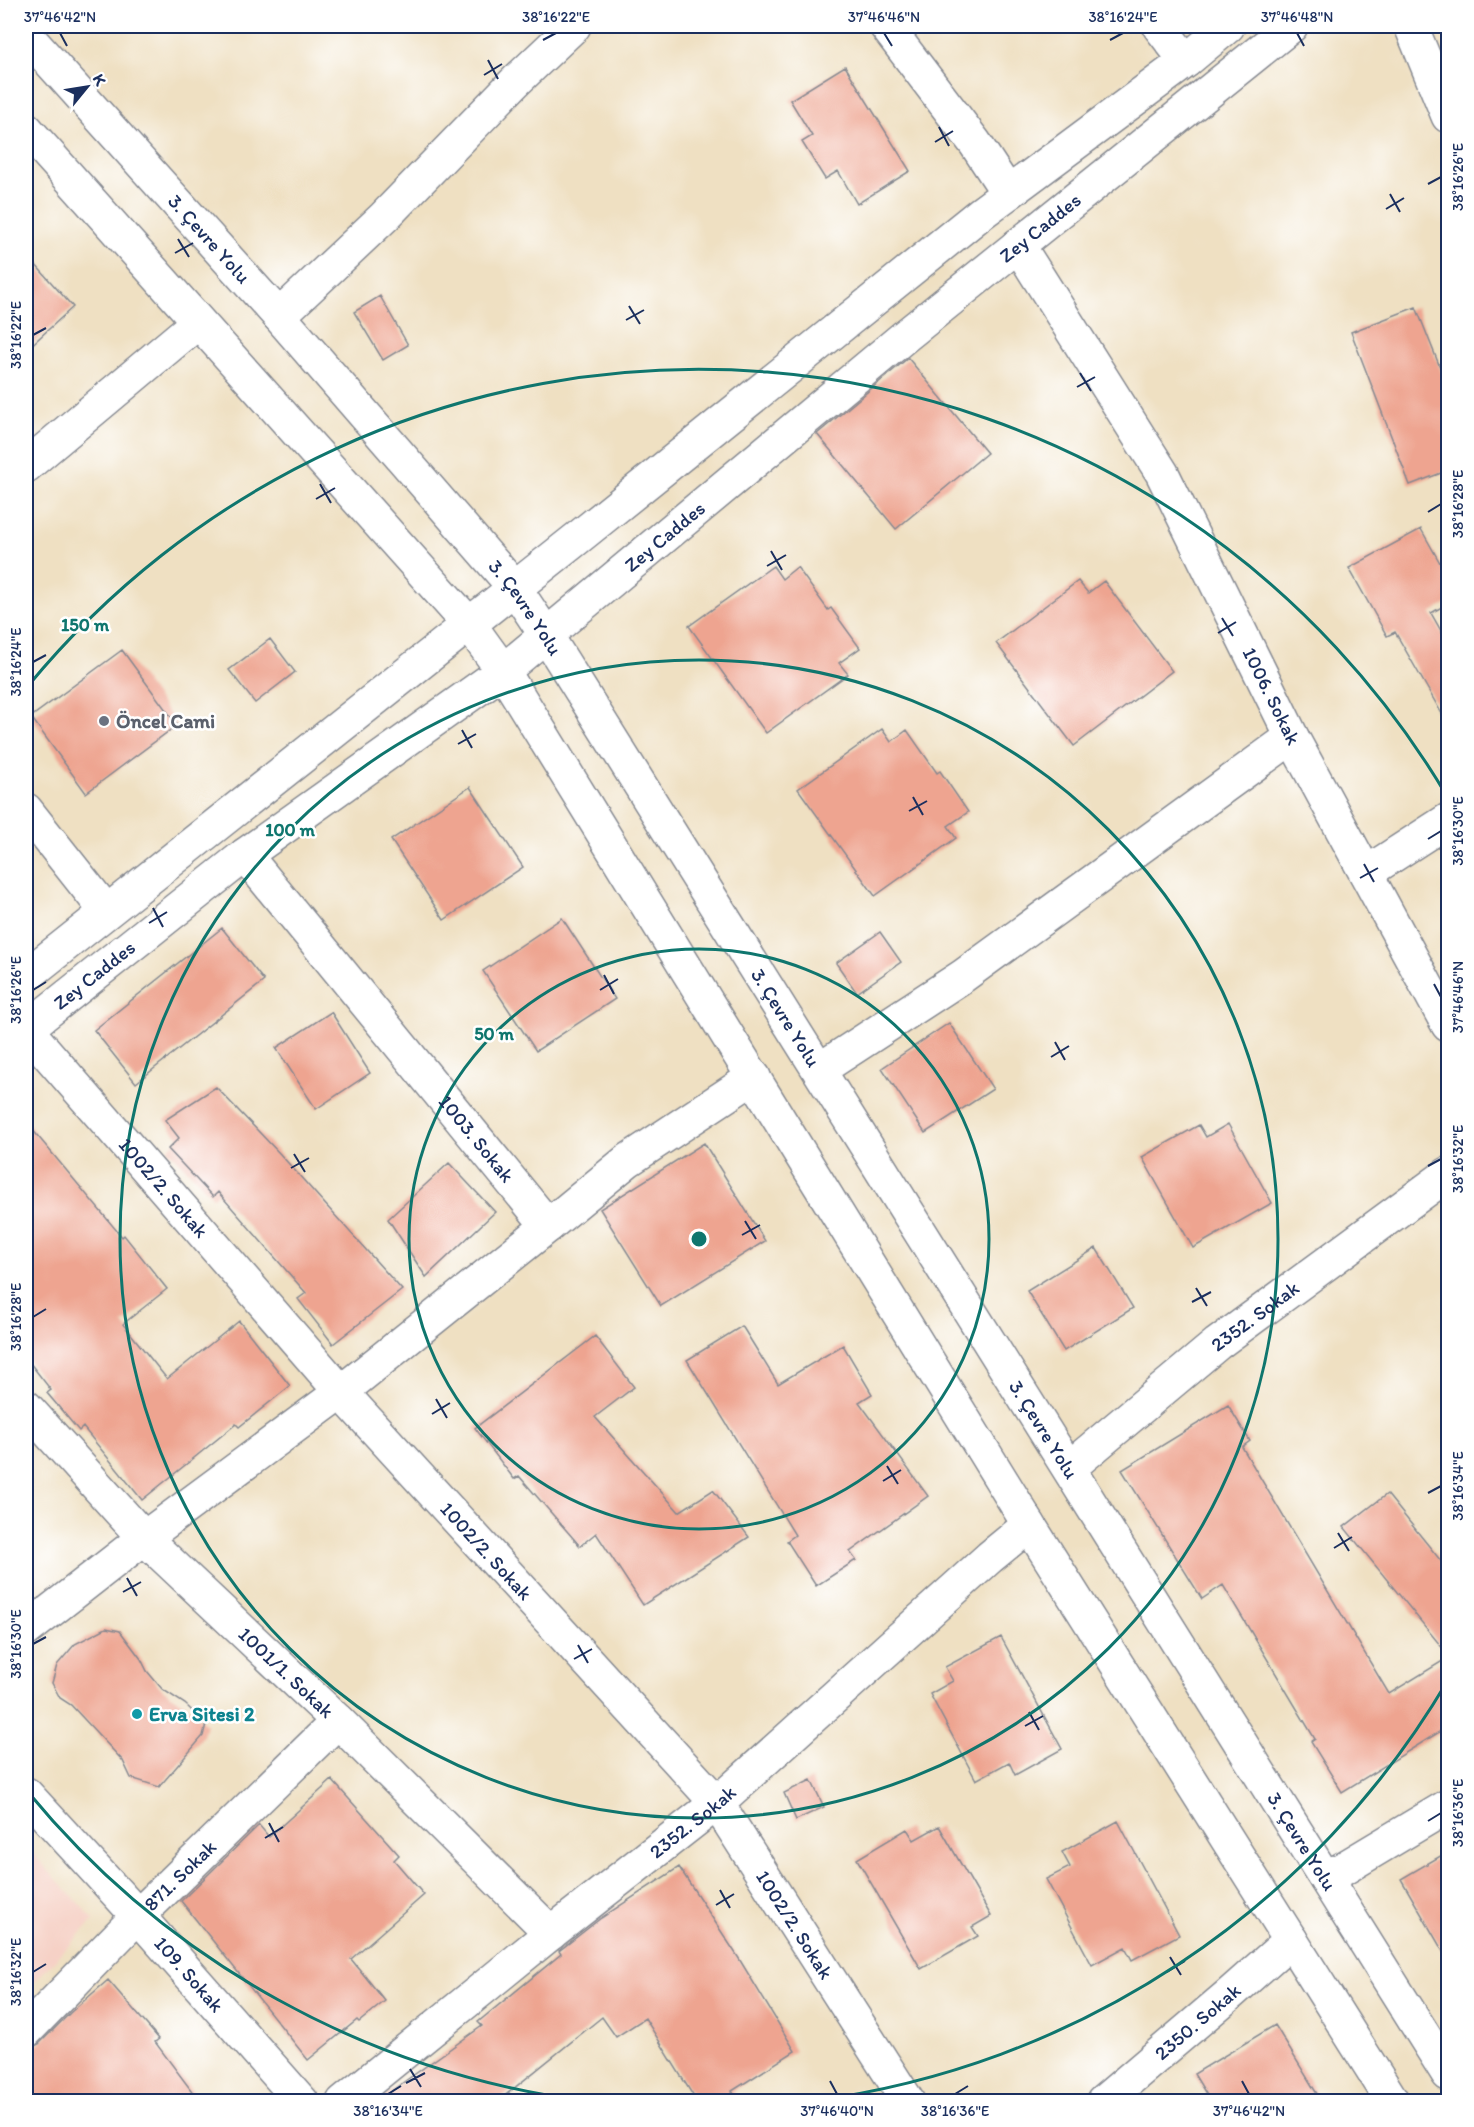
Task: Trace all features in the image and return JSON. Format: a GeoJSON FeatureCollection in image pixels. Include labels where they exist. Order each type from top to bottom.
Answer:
{"type":"FeatureCollection","features":[{"type":"Feature","properties":{"kind":"street"},"geometry":{"type":"LineString","coordinates":[[279,316],[384,217],[515,82],[574,26]]}},
{"type":"Feature","properties":{"kind":"street"},"geometry":{"type":"LineString","coordinates":[[886,26],[975,143],[1008,193]]}},
{"type":"Feature","properties":{"kind":"street"},"geometry":{"type":"LineString","coordinates":[[1159,26],[1186,61]]}},
{"type":"Feature","properties":{"kind":"street"},"geometry":{"type":"LineString","coordinates":[[26,976],[1008,193],[1186,61],[1228,26]]}},
{"type":"Feature","properties":{"kind":"street","name":"Zey Caddes"},"geometry":{"type":"LineString","coordinates":[[26,1029],[245,855],[503,671],[904,337],[1291,26]]}},
{"type":"Feature","properties":{"kind":"street"},"geometry":{"type":"LineString","coordinates":[[1411,26],[1449,117]]}},
{"type":"Feature","properties":{"kind":"street","name":"3. Çevre Yolu"},"geometry":{"type":"LineString","coordinates":[[26,35],[279,316],[514,587],[1449,2074]]}},
{"type":"Feature","properties":{"kind":"street"},"geometry":{"type":"LineString","coordinates":[[26,129],[469,624],[503,671],[1029,1525],[1393,2102]]}},
{"type":"Feature","properties":{"kind":"street","name":"1006. Sokak"},"geometry":{"type":"LineString","coordinates":[[1018,245],[1162,473],[1292,737],[1449,1025]]}},
{"type":"Feature","properties":{"kind":"street"},"geometry":{"type":"LineString","coordinates":[[26,466],[198,322]]}},
{"type":"Feature","properties":{"kind":"street"},"geometry":{"type":"LineString","coordinates":[[819,1070],[963,976],[1292,737]]}},
{"type":"Feature","properties":{"kind":"street"},"geometry":{"type":"LineString","coordinates":[[26,810],[106,911]]}},
{"type":"Feature","properties":{"kind":"street"},"geometry":{"type":"LineString","coordinates":[[1366,873],[1449,819]]}},
{"type":"Feature","properties":{"kind":"street","name":"1003. Sokak"},"geometry":{"type":"LineString","coordinates":[[245,855],[548,1226]]}},
{"type":"Feature","properties":{"kind":"street","name":"1002/2. Sokak"},"geometry":{"type":"LineString","coordinates":[[26,1029],[341,1392],[717,1803],[908,2102]]}},
{"type":"Feature","properties":{"kind":"street"},"geometry":{"type":"LineString","coordinates":[[26,1630],[144,1538],[341,1392],[627,1161],[754,1077]]}},
{"type":"Feature","properties":{"kind":"street","name":"2352. Sokak"},"geometry":{"type":"LineString","coordinates":[[1069,1468],[1217,1344],[1449,1174]]}},
{"type":"Feature","properties":{"kind":"street","name":"1001/1. Sokak"},"geometry":{"type":"LineString","coordinates":[[26,1407],[144,1538],[338,1722],[551,1933]]}},
{"type":"Feature","properties":{"kind":"street","name":"2352. Sokak"},"geometry":{"type":"LineString","coordinates":[[344,2102],[551,1933],[717,1803],[981,1565],[1029,1525]]}},
{"type":"Feature","properties":{"kind":"street","name":"871. Sokak"},"geometry":{"type":"LineString","coordinates":[[26,2031],[138,1916],[338,1722]]}},
{"type":"Feature","properties":{"kind":"street","name":"109. Sokak"},"geometry":{"type":"LineString","coordinates":[[26,1794],[138,1916],[302,2102]]}},
{"type":"Feature","properties":{"kind":"street"},"geometry":{"type":"LineString","coordinates":[[1326,1879],[1449,1806]]}},
{"type":"Feature","properties":{"kind":"street","name":"2350. Sokak"},"geometry":{"type":"LineString","coordinates":[[1103,2102],[1291,1940]]}},
{"type":"Feature","properties":{"kind":"shaded area"},"geometry":{"type":"Polygon","coordinates":[[[26,1846],[94,1920],[26,1990],[26,1846]]]}},
{"type":"Feature","properties":{"kind":"building"},"geometry":{"type":"Polygon","coordinates":[[[845,66],[910,171],[857,204],[838,171],[825,179],[802,142],[812,136],[790,100],[845,66]]]}},
{"type":"Feature","properties":{"kind":"building"},"geometry":{"type":"Polygon","coordinates":[[[26,254],[73,307],[26,350],[26,254]]]}},
{"type":"Feature","properties":{"kind":"building"},"geometry":{"type":"Polygon","coordinates":[[[380,296],[408,345],[383,360],[354,312],[380,296]]]}},
{"type":"Feature","properties":{"kind":"building"},"geometry":{"type":"Polygon","coordinates":[[[1416,307],[1449,390],[1449,470],[1410,485],[1351,332],[1416,307]]]}},
{"type":"Feature","properties":{"kind":"building"},"geometry":{"type":"Polygon","coordinates":[[[908,358],[987,453],[896,529],[817,434],[908,358]]]}},
{"type":"Feature","properties":{"kind":"building"},"geometry":{"type":"Polygon","coordinates":[[[1421,529],[1449,579],[1449,603],[1431,613],[1449,645],[1449,726],[1395,632],[1387,636],[1349,568],[1421,529]]]}},
{"type":"Feature","properties":{"kind":"building"},"geometry":{"type":"Polygon","coordinates":[[[773,566],[782,579],[797,567],[828,610],[831,608],[860,648],[839,663],[848,674],[766,733],[689,626],[773,566]]]}},
{"type":"Feature","properties":{"kind":"building"},"geometry":{"type":"Polygon","coordinates":[[[1078,581],[1088,593],[1104,581],[1172,671],[1074,746],[996,643],[1078,581]]]}},
{"type":"Feature","properties":{"kind":"building"},"geometry":{"type":"Polygon","coordinates":[[[270,639],[295,672],[255,703],[229,670],[270,639]]]}},
{"type":"Feature","properties":{"kind":"building","name":"Öncel Cami"},"geometry":{"type":"Polygon","coordinates":[[[122,650],[177,725],[86,793],[31,717],[122,650]]]}},
{"type":"Feature","properties":{"kind":"building"},"geometry":{"type":"Polygon","coordinates":[[[882,729],[891,742],[907,730],[937,773],[940,771],[968,812],[948,826],[956,838],[875,896],[798,789],[882,729]]]}},
{"type":"Feature","properties":{"kind":"building"},"geometry":{"type":"Polygon","coordinates":[[[470,787],[523,867],[444,920],[391,840],[470,787]]]}},
{"type":"Feature","properties":{"kind":"building"},"geometry":{"type":"Polygon","coordinates":[[[562,918],[615,999],[536,1051],[483,971],[562,918]]]}},
{"type":"Feature","properties":{"kind":"building"},"geometry":{"type":"Polygon","coordinates":[[[222,928],[264,981],[136,1083],[94,1030],[222,928]]]}},
{"type":"Feature","properties":{"kind":"building"},"geometry":{"type":"Polygon","coordinates":[[[880,932],[901,962],[857,993],[836,963],[880,932]]]}},
{"type":"Feature","properties":{"kind":"building"},"geometry":{"type":"Polygon","coordinates":[[[331,1012],[370,1073],[316,1109],[276,1048],[331,1012]]]}},
{"type":"Feature","properties":{"kind":"building"},"geometry":{"type":"Polygon","coordinates":[[[949,1023],[993,1089],[925,1133],[882,1068],[949,1023]]]}},
{"type":"Feature","properties":{"kind":"building"},"geometry":{"type":"Polygon","coordinates":[[[216,1087],[280,1154],[402,1290],[333,1344],[298,1299],[306,1293],[218,1192],[213,1197],[168,1149],[179,1138],[165,1120],[216,1087]]]}},
{"type":"Feature","properties":{"kind":"building"},"geometry":{"type":"Polygon","coordinates":[[[26,1122],[122,1237],[124,1235],[167,1289],[123,1324],[167,1379],[239,1321],[290,1386],[239,1427],[236,1424],[142,1500],[83,1427],[79,1431],[47,1393],[51,1390],[26,1358],[26,1122]]]}},
{"type":"Feature","properties":{"kind":"building"},"geometry":{"type":"Polygon","coordinates":[[[1228,1124],[1272,1203],[1193,1248],[1142,1157],[1199,1125],[1206,1137],[1228,1124]]]}},
{"type":"Feature","properties":{"kind":"building"},"geometry":{"type":"Polygon","coordinates":[[[704,1143],[765,1241],[661,1306],[600,1209],[704,1143]]]}},
{"type":"Feature","properties":{"kind":"building"},"geometry":{"type":"Polygon","coordinates":[[[449,1163],[495,1212],[426,1277],[388,1219],[449,1163]]]}},
{"type":"Feature","properties":{"kind":"building"},"geometry":{"type":"Polygon","coordinates":[[[1096,1248],[1133,1308],[1064,1351],[1027,1291],[1096,1248]]]}},
{"type":"Feature","properties":{"kind":"building"},"geometry":{"type":"Polygon","coordinates":[[[742,1326],[778,1384],[843,1345],[872,1394],[859,1402],[928,1496],[850,1552],[856,1560],[816,1586],[787,1541],[795,1535],[687,1360],[742,1326]]]}},
{"type":"Feature","properties":{"kind":"building"},"geometry":{"type":"Polygon","coordinates":[[[595,1336],[634,1387],[595,1417],[679,1512],[713,1490],[749,1537],[643,1605],[596,1533],[580,1546],[519,1476],[514,1479],[475,1428],[595,1336]]]}},
{"type":"Feature","properties":{"kind":"building"},"geometry":{"type":"Polygon","coordinates":[[[1228,1405],[1250,1441],[1242,1447],[1389,1694],[1449,1657],[1449,1726],[1342,1792],[1311,1742],[1315,1739],[1223,1585],[1202,1599],[1122,1470],[1228,1405]]]}},
{"type":"Feature","properties":{"kind":"building"},"geometry":{"type":"Polygon","coordinates":[[[1387,1494],[1449,1571],[1449,1656],[1344,1527],[1387,1494]]]}},
{"type":"Feature","properties":{"kind":"building","name":"Erva Sitesi 2"},"geometry":{"type":"Polygon","coordinates":[[[106,1628],[120,1631],[162,1689],[185,1704],[206,1724],[203,1736],[159,1787],[131,1778],[123,1761],[71,1705],[60,1698],[52,1683],[57,1665],[75,1644],[106,1628]]]}},
{"type":"Feature","properties":{"kind":"building"},"geometry":{"type":"Polygon","coordinates":[[[1001,1637],[1062,1749],[1015,1775],[1009,1762],[976,1780],[930,1694],[953,1681],[945,1667],[1001,1637]]]}},
{"type":"Feature","properties":{"kind":"building"},"geometry":{"type":"Polygon","coordinates":[[[332,1780],[399,1855],[394,1860],[424,1895],[351,1959],[385,2001],[359,2022],[357,2020],[308,2060],[181,1901],[259,1825],[269,1837],[332,1780]]]}},
{"type":"Feature","properties":{"kind":"building"},"geometry":{"type":"Polygon","coordinates":[[[811,1780],[824,1807],[796,1820],[784,1793],[811,1780]]]}},
{"type":"Feature","properties":{"kind":"building"},"geometry":{"type":"Polygon","coordinates":[[[1118,1821],[1179,1935],[1132,1960],[1125,1947],[1092,1965],[1046,1879],[1070,1867],[1062,1852],[1118,1821]]]}},
{"type":"Feature","properties":{"kind":"building"},"geometry":{"type":"Polygon","coordinates":[[[939,1826],[991,1916],[972,1927],[978,1936],[921,1969],[857,1859],[907,1829],[914,1840],[939,1826]]]}},
{"type":"Feature","properties":{"kind":"building"},"geometry":{"type":"Polygon","coordinates":[[[1449,1851],[1449,1962],[1401,1879],[1449,1851]]]}},
{"type":"Feature","properties":{"kind":"building"},"geometry":{"type":"Polygon","coordinates":[[[679,1867],[738,1957],[795,2051],[732,2091],[739,2102],[697,2102],[645,2018],[616,2037],[602,2017],[497,2102],[376,2102],[482,2026],[478,2022],[561,1954],[559,1951],[601,1918],[679,1867]]]}},
{"type":"Feature","properties":{"kind":"building"},"geometry":{"type":"Polygon","coordinates":[[[108,1980],[159,2039],[155,2042],[200,2102],[26,2102],[26,2050],[39,2044],[108,1980]]]}},
{"type":"Feature","properties":{"kind":"building"},"geometry":{"type":"Polygon","coordinates":[[[1275,2025],[1322,2102],[1211,2102],[1194,2074],[1275,2025]]]}},
{"type":"Feature","properties":{"kind":"place","name":"Öncel Cami"},"geometry":{"type":"Point","coordinates":[104,721]}},
{"type":"Feature","properties":{"kind":"place","name":"Erva Sitesi 2"},"geometry":{"type":"Point","coordinates":[137,1714]}}]}
